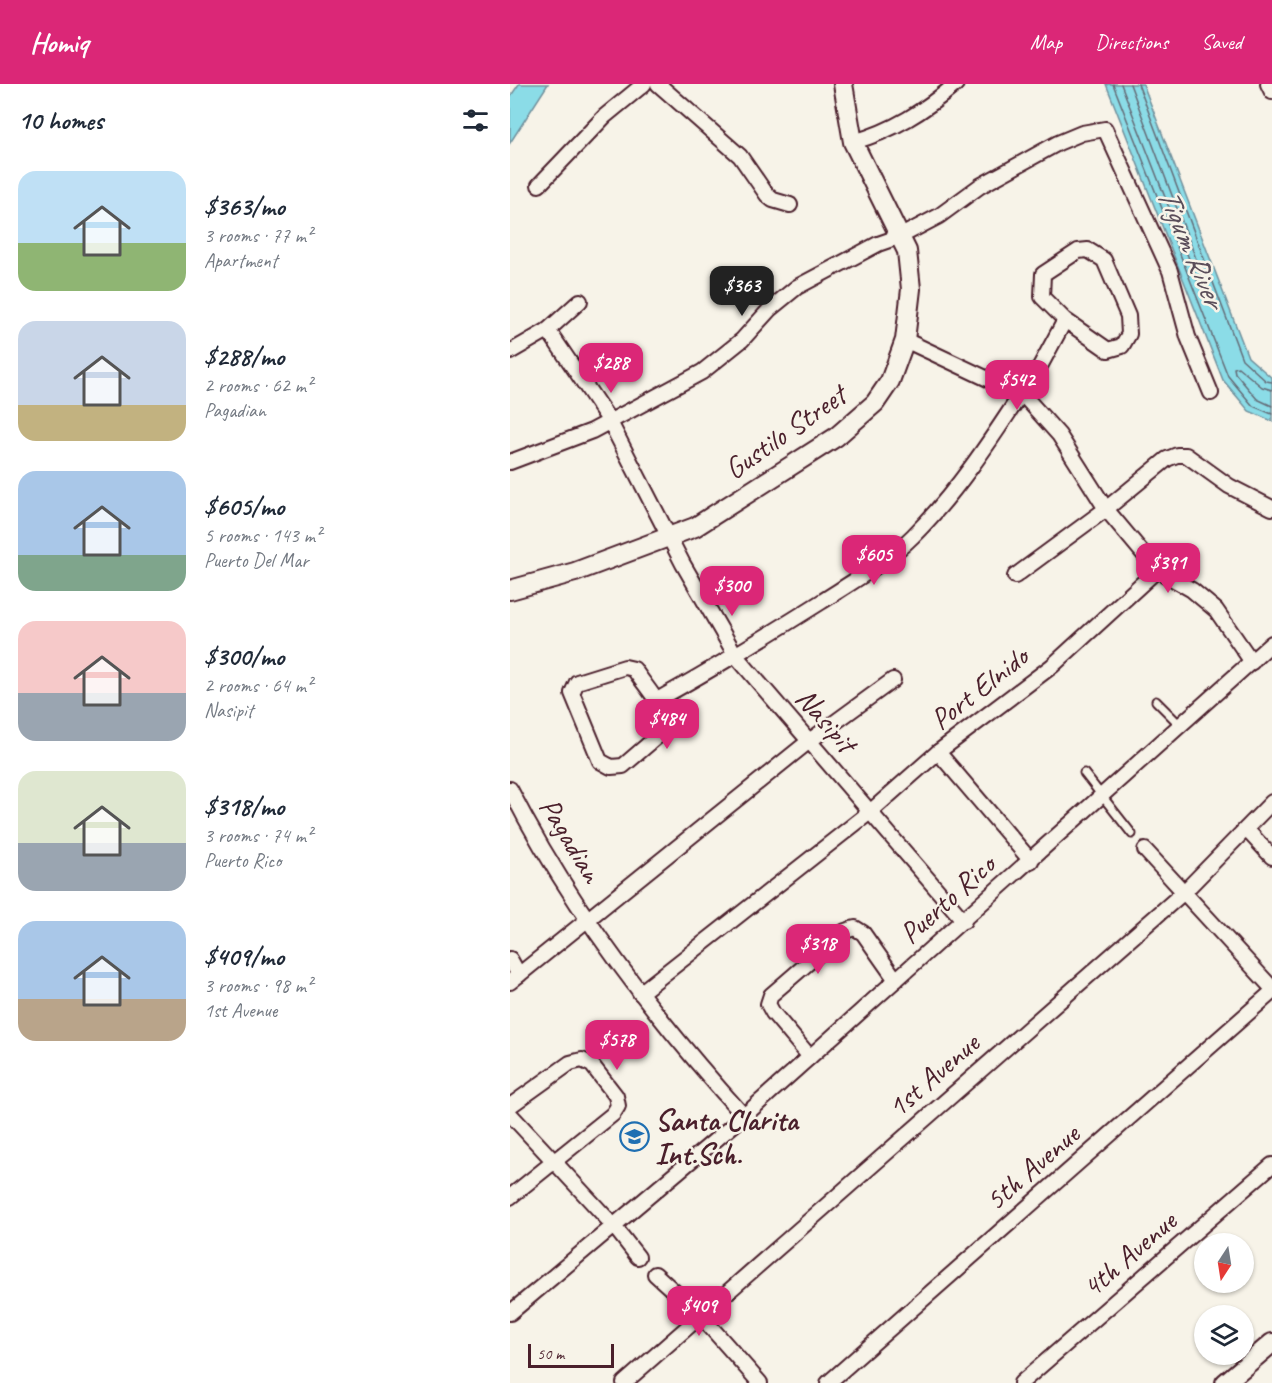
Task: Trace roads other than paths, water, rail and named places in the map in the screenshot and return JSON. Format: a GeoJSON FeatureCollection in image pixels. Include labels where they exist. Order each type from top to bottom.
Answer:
{"type":"FeatureCollection","features":[{"type":"Feature","properties":{"kind":"street"},"geometry":{"type":"LineString","coordinates":[[539,185],[605,116],[644,84]]}},
{"type":"Feature","properties":{"kind":"street"},"geometry":{"type":"LineString","coordinates":[[658,84],[740,156],[767,195],[773,200],[790,205]]}},
{"type":"Feature","properties":{"kind":"street","name":"Gustilo Street"},"geometry":{"type":"LineString","coordinates":[[510,590],[574,572],[695,527],[836,437],[875,404],[890,381],[905,340],[911,290],[907,251],[853,142],[843,84]]}},
{"type":"Feature","properties":{"kind":"street"},"geometry":{"type":"LineString","coordinates":[[853,142],[895,127],[929,107],[956,84]]}},
{"type":"Feature","properties":{"kind":"street"},"geometry":{"type":"LineString","coordinates":[[1268,84],[1272,92]]}},
{"type":"Feature","properties":{"kind":"street"},"geometry":{"type":"LineString","coordinates":[[510,462],[592,431],[702,372],[722,358],[770,309],[797,287],[878,244],[901,236],[939,216],[980,186],[1058,143],[1082,133],[1105,129],[1170,271],[1188,337],[1211,393]]}},
{"type":"Feature","properties":{"kind":"street"},"geometry":{"type":"LineString","coordinates":[[1088,249],[1104,260],[1128,316],[1129,334],[1122,345],[1108,350],[1065,320],[1042,297],[1043,274],[1078,251],[1088,249]]}},
{"type":"Feature","properties":{"kind":"street"},"geometry":{"type":"LineString","coordinates":[[510,352],[548,330],[580,301]]}},
{"type":"Feature","properties":{"kind":"street"},"geometry":{"type":"LineString","coordinates":[[657,700],[736,656],[869,571],[913,537],[985,448],[1022,395],[1065,320]]}},
{"type":"Feature","properties":{"kind":"street"},"geometry":{"type":"LineString","coordinates":[[548,330],[609,420],[670,538]]}},
{"type":"Feature","properties":{"kind":"street"},"geometry":{"type":"LineString","coordinates":[[905,340],[1022,395],[1059,435],[1106,509],[1157,570],[1192,590],[1216,609],[1252,662]]}},
{"type":"Feature","properties":{"kind":"street"},"geometry":{"type":"LineString","coordinates":[[1015,576],[1106,509],[1167,459],[1186,455],[1229,486],[1272,508]]}},
{"type":"Feature","properties":{"kind":"street","name":"Nasipit"},"geometry":{"type":"LineString","coordinates":[[670,538],[736,656],[964,921]]}},
{"type":"Feature","properties":{"kind":"street","name":"Port Elnido"},"geometry":{"type":"LineString","coordinates":[[1031,861],[938,752],[1052,666],[1157,570]]}},
{"type":"Feature","properties":{"kind":"street","name":"Puerto Rico"},"geometry":{"type":"LineString","coordinates":[[510,1313],[744,1116],[1104,797],[1179,724],[1272,644]]}},
{"type":"Feature","properties":{"kind":"street"},"geometry":{"type":"LineString","coordinates":[[625,667],[634,669],[657,700],[666,722],[666,729],[623,766],[611,767],[600,761],[572,693],[577,682],[625,667]]}},
{"type":"Feature","properties":{"kind":"street"},"geometry":{"type":"LineString","coordinates":[[510,959],[515,978],[808,742],[893,680]]}},
{"type":"Feature","properties":{"kind":"street"},"geometry":{"type":"LineString","coordinates":[[640,993],[870,812],[938,752]]}},
{"type":"Feature","properties":{"kind":"street","name":"Pagadian"},"geometry":{"type":"LineString","coordinates":[[510,789],[527,823],[587,919],[640,993],[692,1058],[744,1116]]}},
{"type":"Feature","properties":{"kind":"street","name":"1st Avenue"},"geometry":{"type":"LineString","coordinates":[[624,1383],[1185,891],[1272,802]]}},
{"type":"Feature","properties":{"kind":"street"},"geometry":{"type":"LineString","coordinates":[[1246,829],[1272,857]]}},
{"type":"Feature","properties":{"kind":"street"},"geometry":{"type":"LineString","coordinates":[[1145,850],[1185,891],[1272,990]]}},
{"type":"Feature","properties":{"kind":"street"},"geometry":{"type":"LineString","coordinates":[[810,1057],[773,1013],[768,1004],[771,995],[846,931],[855,928],[863,933],[896,980]]}},
{"type":"Feature","properties":{"kind":"street","name":"5th Avenue"},"geometry":{"type":"LineString","coordinates":[[828,1383],[1272,990]]}},
{"type":"Feature","properties":{"kind":"street"},"geometry":{"type":"LineString","coordinates":[[510,1106],[570,1063],[582,1060],[592,1065],[616,1096],[618,1106],[613,1114],[510,1197]]}},
{"type":"Feature","properties":{"kind":"street"},"geometry":{"type":"LineString","coordinates":[[510,1114],[613,1225],[638,1257]]}},
{"type":"Feature","properties":{"kind":"street","name":"4th Avenue"},"geometry":{"type":"LineString","coordinates":[[1021,1383],[1272,1165]]}},
{"type":"Feature","properties":{"kind":"street"},"geometry":{"type":"LineString","coordinates":[[655,1274],[700,1315],[760,1383]]}},
{"type":"Feature","properties":{"kind":"street"},"geometry":{"type":"LineString","coordinates":[[1225,1383],[1272,1343]]}},
{"type":"Feature","properties":{"kind":"lane"},"geometry":{"type":"LineString","coordinates":[[1156,701],[1179,724]]}},
{"type":"Feature","properties":{"kind":"lane"},"geometry":{"type":"LineString","coordinates":[[1084,773],[1132,834]]}},
{"type":"Feature","properties":{"kind":"water"},"geometry":{"type":"Polygon","coordinates":[[[519,84],[548,84],[510,143],[510,97],[519,84]]]}},
{"type":"Feature","properties":{"kind":"water","name":"Tigum River"},"geometry":{"type":"Polygon","coordinates":[[[1106,84],[1143,84],[1248,357],[1272,378],[1272,421],[1249,411],[1223,380],[1106,84]]]}},
{"type":"Feature","properties":{"kind":"place","name":"Santa Clarita Int.Sch."},"geometry":{"type":"Point","coordinates":[634,1137]}}]}
